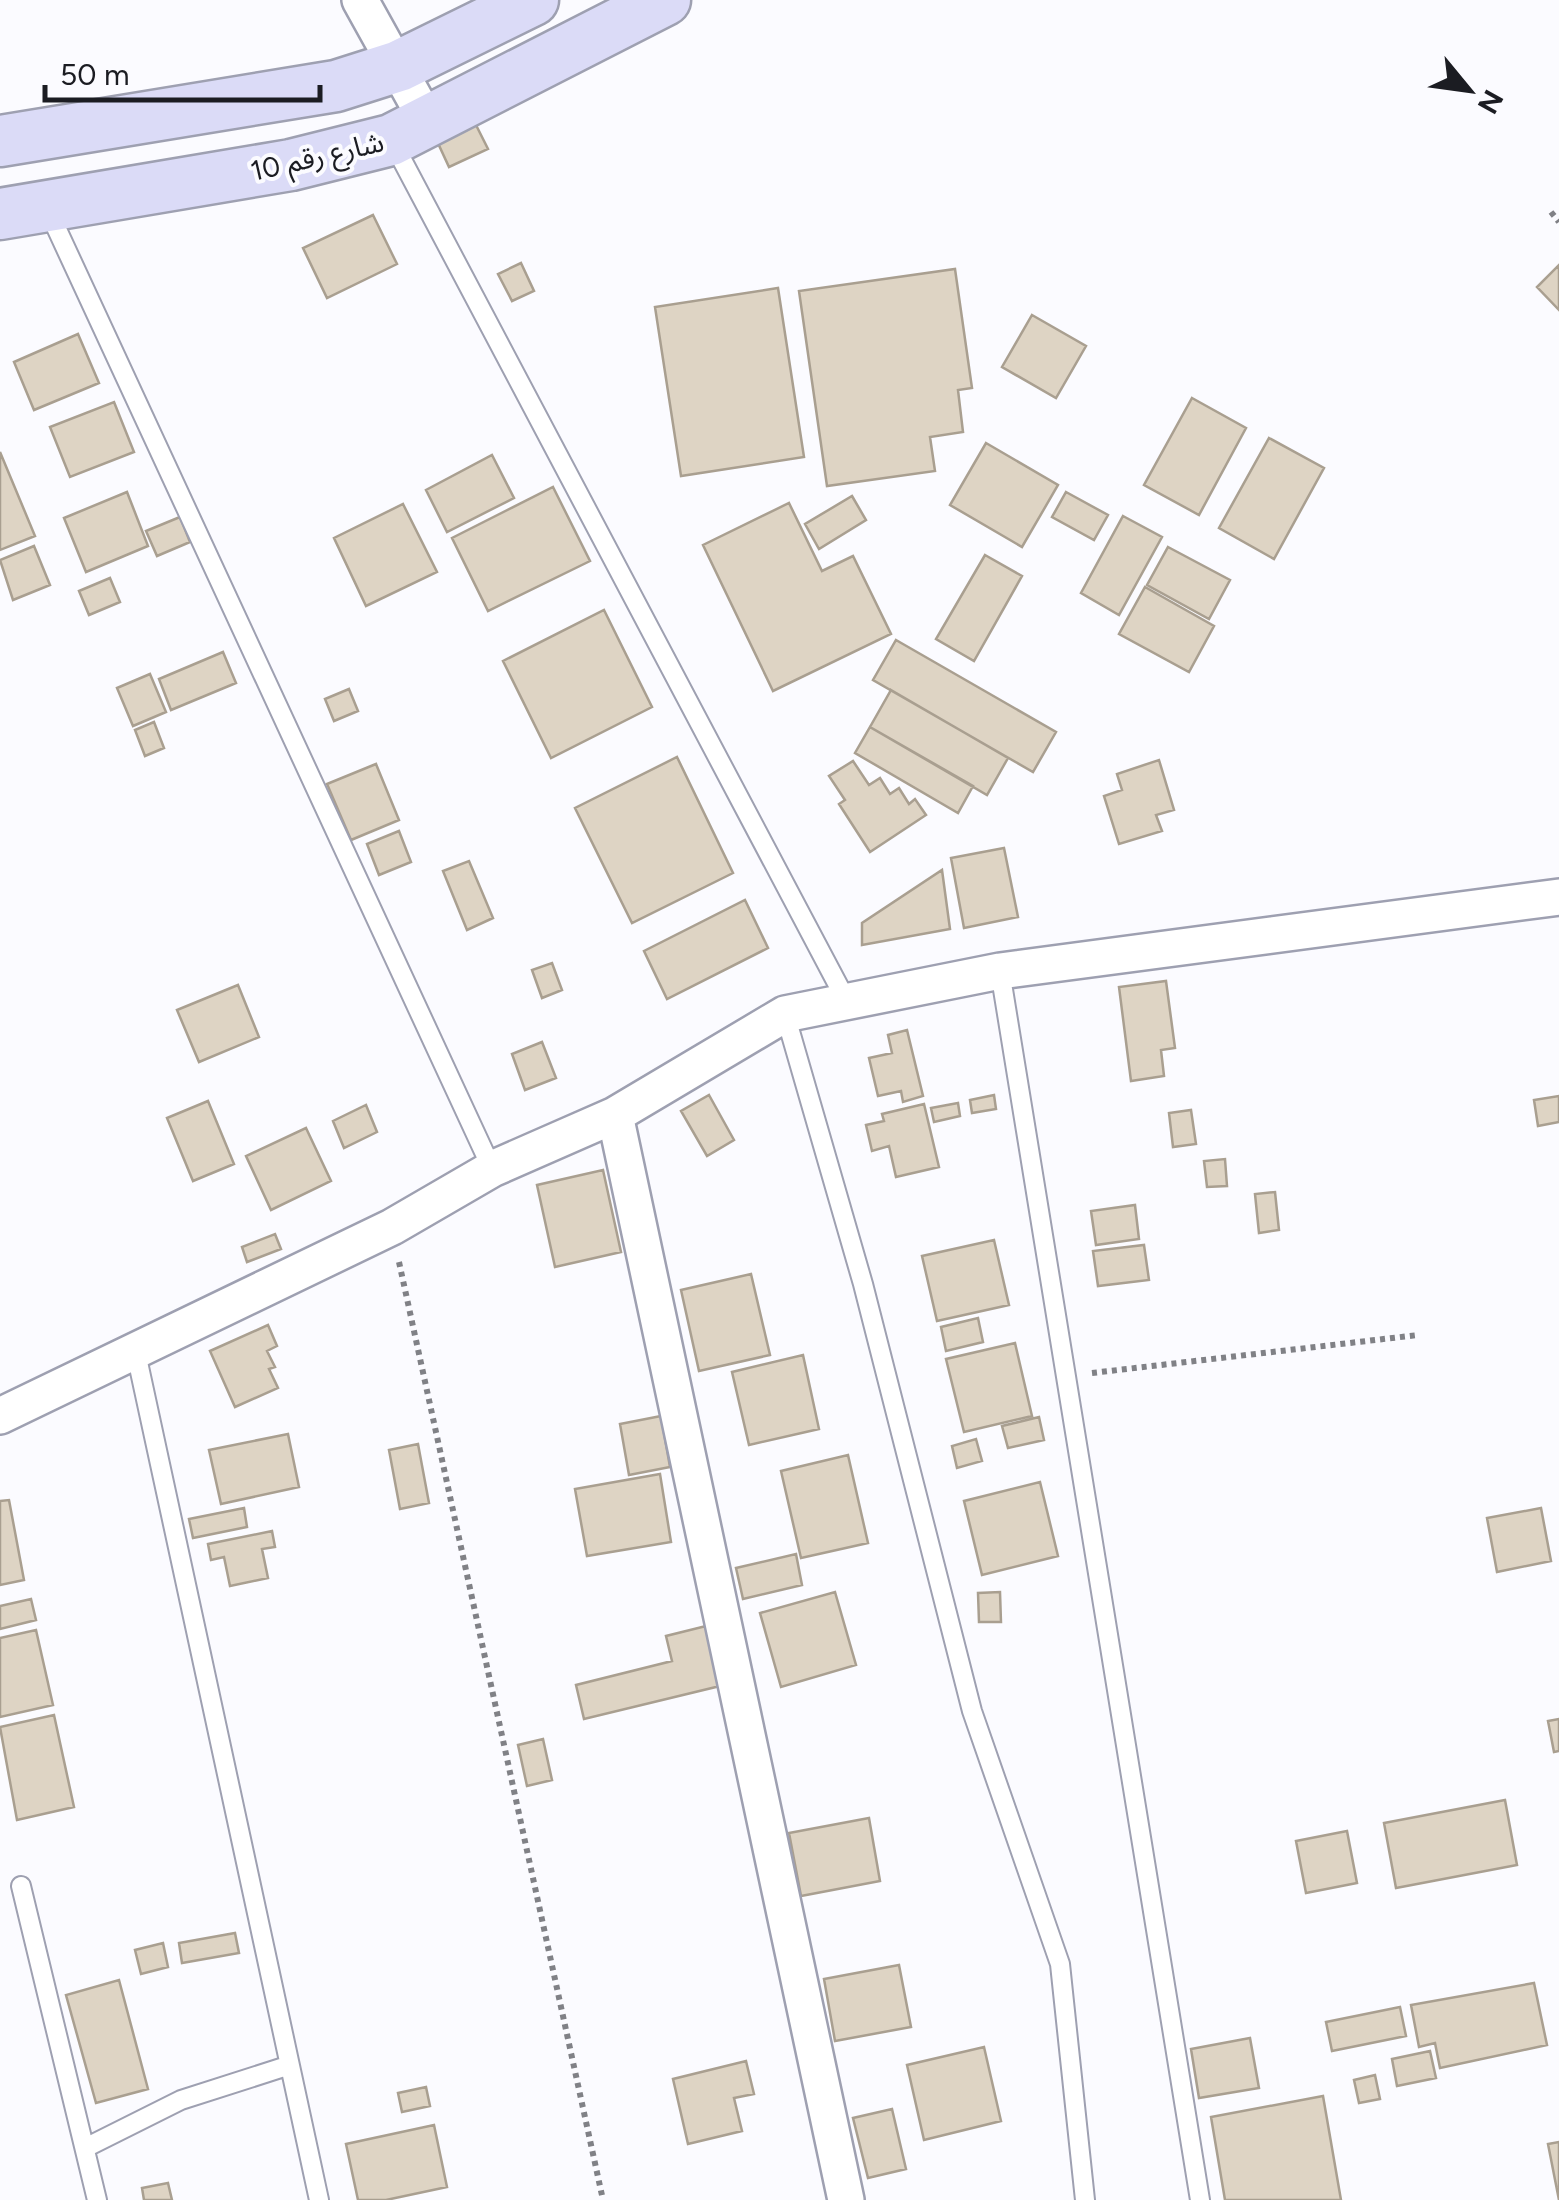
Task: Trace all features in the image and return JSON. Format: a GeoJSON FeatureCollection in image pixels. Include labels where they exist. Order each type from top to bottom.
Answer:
{"type":"FeatureCollection","features":[{"type":"Feature","properties":{"kind":"main road"},"geometry":{"type":"LineString","coordinates":[[0,142],[336,86],[399,66],[534,0]]}},
{"type":"Feature","properties":{"kind":"main road","name":"شارع رقم 10"},"geometry":{"type":"LineString","coordinates":[[23,210],[291,165],[409,130],[665,0]]}},
{"type":"Feature","properties":{"kind":"street"},"geometry":{"type":"LineString","coordinates":[[360,0],[399,66],[409,130]]}},
{"type":"Feature","properties":{"kind":"street"},"geometry":{"type":"LineString","coordinates":[[0,1416],[392,1227],[492,1169],[615,1116],[785,1014],[1000,971],[1559,896]]}},
{"type":"Feature","properties":{"kind":"street"},"geometry":{"type":"LineString","coordinates":[[615,1116],[846,2200]]}},
{"type":"Feature","properties":{"kind":"lane"},"geometry":{"type":"LineString","coordinates":[[409,130],[846,1000]]}},
{"type":"Feature","properties":{"kind":"lane"},"geometry":{"type":"LineString","coordinates":[[23,210],[492,1169]]}},
{"type":"Feature","properties":{"kind":"lane"},"geometry":{"type":"LineString","coordinates":[[1000,971],[1200,2200]]}},
{"type":"Feature","properties":{"kind":"lane"},"geometry":{"type":"LineString","coordinates":[[785,1014],[862,1284],[972,1711],[1060,1964],[1085,2200]]}},
{"type":"Feature","properties":{"kind":"lane"},"geometry":{"type":"LineString","coordinates":[[136,1353],[320,2200]]}},
{"type":"Feature","properties":{"kind":"lane"},"geometry":{"type":"LineString","coordinates":[[22,1886],[98,2200]]}},
{"type":"Feature","properties":{"kind":"lane"},"geometry":{"type":"LineString","coordinates":[[86,2148],[180,2100],[288,2066]]}},
{"type":"Feature","properties":{"kind":"path"},"geometry":{"type":"LineString","coordinates":[[1550,212],[1559,222]]}},
{"type":"Feature","properties":{"kind":"path"},"geometry":{"type":"LineString","coordinates":[[392,1227],[604,2200]]}},
{"type":"Feature","properties":{"kind":"path"},"geometry":{"type":"LineString","coordinates":[[1066,1376],[1418,1335]]}},
{"type":"Feature","properties":{"kind":"building"},"geometry":{"type":"Polygon","coordinates":[[[475,123],[488,149],[449,167],[437,141],[475,123]]]}},
{"type":"Feature","properties":{"kind":"building"},"geometry":{"type":"Polygon","coordinates":[[[373,215],[397,264],[327,298],[303,248],[373,215]]]}},
{"type":"Feature","properties":{"kind":"building"},"geometry":{"type":"Polygon","coordinates":[[[521,263],[534,291],[512,301],[498,274],[521,263]]]}},
{"type":"Feature","properties":{"kind":"building"},"geometry":{"type":"Polygon","coordinates":[[[1559,265],[1559,310],[1537,287],[1559,265]]]}},
{"type":"Feature","properties":{"kind":"building"},"geometry":{"type":"Polygon","coordinates":[[[955,269],[972,388],[958,390],[963,432],[930,437],[935,471],[827,486],[799,291],[955,269]]]}},
{"type":"Feature","properties":{"kind":"building"},"geometry":{"type":"Polygon","coordinates":[[[778,288],[804,457],[681,476],[655,307],[778,288]]]}},
{"type":"Feature","properties":{"kind":"building"},"geometry":{"type":"Polygon","coordinates":[[[1032,315],[1086,346],[1056,398],[1002,367],[1032,315]]]}},
{"type":"Feature","properties":{"kind":"building"},"geometry":{"type":"Polygon","coordinates":[[[78,334],[99,383],[34,410],[14,362],[78,334]]]}},
{"type":"Feature","properties":{"kind":"building"},"geometry":{"type":"Polygon","coordinates":[[[1192,398],[1246,428],[1199,515],[1144,485],[1192,398]]]}},
{"type":"Feature","properties":{"kind":"building"},"geometry":{"type":"Polygon","coordinates":[[[114,402],[134,452],[70,477],[50,427],[114,402]]]}},
{"type":"Feature","properties":{"kind":"building"},"geometry":{"type":"Polygon","coordinates":[[[1269,438],[1324,468],[1274,559],[1219,528],[1269,438]]]}},
{"type":"Feature","properties":{"kind":"building"},"geometry":{"type":"Polygon","coordinates":[[[986,443],[1058,485],[1022,547],[950,505],[986,443]]]}},
{"type":"Feature","properties":{"kind":"building"},"geometry":{"type":"Polygon","coordinates":[[[0,452],[35,536],[0,550],[0,452]]]}},
{"type":"Feature","properties":{"kind":"building"},"geometry":{"type":"Polygon","coordinates":[[[492,455],[514,498],[447,532],[426,490],[492,455]]]}},
{"type":"Feature","properties":{"kind":"building"},"geometry":{"type":"Polygon","coordinates":[[[553,487],[590,561],[488,611],[452,538],[553,487]]]}},
{"type":"Feature","properties":{"kind":"building"},"geometry":{"type":"Polygon","coordinates":[[[127,492],[148,546],[86,572],[64,518],[127,492]]]}},
{"type":"Feature","properties":{"kind":"building"},"geometry":{"type":"Polygon","coordinates":[[[1066,492],[1108,515],[1094,540],[1052,517],[1066,492]]]}},
{"type":"Feature","properties":{"kind":"building"},"geometry":{"type":"Polygon","coordinates":[[[852,496],[866,520],[819,549],[805,524],[852,496]]]}},
{"type":"Feature","properties":{"kind":"building"},"geometry":{"type":"Polygon","coordinates":[[[789,503],[822,571],[853,556],[891,634],[773,691],[703,545],[789,503]]]}},
{"type":"Feature","properties":{"kind":"building"},"geometry":{"type":"Polygon","coordinates":[[[403,504],[437,572],[366,606],[334,538],[403,504]]]}},
{"type":"Feature","properties":{"kind":"building"},"geometry":{"type":"Polygon","coordinates":[[[1123,516],[1162,537],[1119,615],[1081,593],[1123,516]]]}},
{"type":"Feature","properties":{"kind":"building"},"geometry":{"type":"Polygon","coordinates":[[[180,517],[190,542],[157,556],[146,531],[180,517]]]}},
{"type":"Feature","properties":{"kind":"building"},"geometry":{"type":"Polygon","coordinates":[[[34,546],[50,585],[13,600],[0,560],[34,546]]]}},
{"type":"Feature","properties":{"kind":"building"},"geometry":{"type":"Polygon","coordinates":[[[1168,547],[1230,580],[1209,619],[1147,585],[1168,547]]]}},
{"type":"Feature","properties":{"kind":"building"},"geometry":{"type":"Polygon","coordinates":[[[985,555],[1022,576],[974,661],[936,639],[985,555]]]}},
{"type":"Feature","properties":{"kind":"building"},"geometry":{"type":"Polygon","coordinates":[[[110,578],[120,602],[89,615],[79,591],[110,578]]]}},
{"type":"Feature","properties":{"kind":"building"},"geometry":{"type":"Polygon","coordinates":[[[1145,587],[1214,626],[1189,672],[1119,634],[1145,587]]]}},
{"type":"Feature","properties":{"kind":"building"},"geometry":{"type":"Polygon","coordinates":[[[604,610],[652,707],[551,758],[503,661],[604,610]]]}},
{"type":"Feature","properties":{"kind":"building"},"geometry":{"type":"Polygon","coordinates":[[[896,640],[1056,732],[1033,772],[873,680],[896,640]]]}},
{"type":"Feature","properties":{"kind":"building"},"geometry":{"type":"Polygon","coordinates":[[[223,652],[236,683],[171,710],[159,679],[223,652]]]}},
{"type":"Feature","properties":{"kind":"building"},"geometry":{"type":"Polygon","coordinates":[[[150,674],[166,712],[133,726],[117,688],[150,674]]]}},
{"type":"Feature","properties":{"kind":"building"},"geometry":{"type":"Polygon","coordinates":[[[349,689],[358,711],[334,721],[325,699],[349,689]]]}},
{"type":"Feature","properties":{"kind":"building"},"geometry":{"type":"Polygon","coordinates":[[[891,690],[1008,758],[987,795],[870,727],[891,690]]]}},
{"type":"Feature","properties":{"kind":"building"},"geometry":{"type":"Polygon","coordinates":[[[154,722],[164,748],[145,756],[135,730],[154,722]]]}},
{"type":"Feature","properties":{"kind":"building"},"geometry":{"type":"Polygon","coordinates":[[[870,727],[973,786],[958,813],[855,753],[870,727]]]}},
{"type":"Feature","properties":{"kind":"building"},"geometry":{"type":"Polygon","coordinates":[[[677,757],[733,873],[632,923],[575,808],[677,757]]]}},
{"type":"Feature","properties":{"kind":"building"},"geometry":{"type":"Polygon","coordinates":[[[1159,760],[1174,810],[1156,815],[1162,831],[1119,844],[1104,796],[1122,790],[1117,774],[1159,760]]]}},
{"type":"Feature","properties":{"kind":"building"},"geometry":{"type":"Polygon","coordinates":[[[853,761],[869,785],[880,778],[890,794],[899,788],[909,804],[915,799],[926,815],[870,852],[839,804],[845,800],[829,776],[853,761]]]}},
{"type":"Feature","properties":{"kind":"building"},"geometry":{"type":"Polygon","coordinates":[[[376,764],[399,820],[351,840],[327,784],[376,764]]]}},
{"type":"Feature","properties":{"kind":"building"},"geometry":{"type":"Polygon","coordinates":[[[399,831],[411,862],[379,875],[367,844],[399,831]]]}},
{"type":"Feature","properties":{"kind":"building"},"geometry":{"type":"Polygon","coordinates":[[[1004,848],[1018,917],[964,928],[951,858],[1004,848]]]}},
{"type":"Feature","properties":{"kind":"building"},"geometry":{"type":"Polygon","coordinates":[[[469,861],[493,918],[467,930],[443,871],[469,861]]]}},
{"type":"Feature","properties":{"kind":"building"},"geometry":{"type":"Polygon","coordinates":[[[942,870],[950,929],[862,945],[862,923],[942,870]]]}},
{"type":"Feature","properties":{"kind":"building"},"geometry":{"type":"Polygon","coordinates":[[[745,900],[768,948],[667,999],[644,951],[745,900]]]}},
{"type":"Feature","properties":{"kind":"building"},"geometry":{"type":"Polygon","coordinates":[[[552,963],[562,990],[542,998],[532,970],[552,963]]]}},
{"type":"Feature","properties":{"kind":"building"},"geometry":{"type":"Polygon","coordinates":[[[1166,981],[1175,1048],[1161,1050],[1164,1076],[1131,1081],[1119,987],[1166,981]]]}},
{"type":"Feature","properties":{"kind":"building"},"geometry":{"type":"Polygon","coordinates":[[[238,985],[259,1037],[199,1062],[177,1010],[238,985]]]}},
{"type":"Feature","properties":{"kind":"building"},"geometry":{"type":"Polygon","coordinates":[[[907,1030],[923,1096],[903,1102],[901,1091],[878,1096],[869,1058],[892,1053],[888,1035],[907,1030]]]}},
{"type":"Feature","properties":{"kind":"building"},"geometry":{"type":"Polygon","coordinates":[[[542,1042],[556,1078],[525,1090],[512,1054],[542,1042]]]}},
{"type":"Feature","properties":{"kind":"building"},"geometry":{"type":"Polygon","coordinates":[[[709,1095],[734,1140],[707,1156],[681,1111],[709,1095]]]}},
{"type":"Feature","properties":{"kind":"building"},"geometry":{"type":"Polygon","coordinates":[[[994,1095],[996,1109],[972,1113],[970,1100],[994,1095]]]}},
{"type":"Feature","properties":{"kind":"building"},"geometry":{"type":"Polygon","coordinates":[[[1559,1096],[1559,1122],[1538,1126],[1534,1100],[1559,1096]]]}},
{"type":"Feature","properties":{"kind":"building"},"geometry":{"type":"Polygon","coordinates":[[[208,1101],[234,1164],[193,1181],[167,1118],[208,1101]]]}},
{"type":"Feature","properties":{"kind":"building"},"geometry":{"type":"Polygon","coordinates":[[[958,1103],[960,1116],[934,1122],[931,1108],[958,1103]]]}},
{"type":"Feature","properties":{"kind":"building"},"geometry":{"type":"Polygon","coordinates":[[[924,1104],[939,1167],[896,1177],[889,1146],[872,1151],[866,1125],[884,1121],[882,1114],[924,1104]]]}},
{"type":"Feature","properties":{"kind":"building"},"geometry":{"type":"Polygon","coordinates":[[[366,1105],[377,1132],[344,1148],[333,1121],[366,1105]]]}},
{"type":"Feature","properties":{"kind":"building"},"geometry":{"type":"Polygon","coordinates":[[[1191,1110],[1196,1144],[1173,1147],[1169,1113],[1191,1110]]]}},
{"type":"Feature","properties":{"kind":"building"},"geometry":{"type":"Polygon","coordinates":[[[306,1128],[331,1181],[271,1210],[246,1156],[306,1128]]]}},
{"type":"Feature","properties":{"kind":"building"},"geometry":{"type":"Polygon","coordinates":[[[1225,1159],[1227,1186],[1207,1187],[1204,1161],[1225,1159]]]}},
{"type":"Feature","properties":{"kind":"building"},"geometry":{"type":"Polygon","coordinates":[[[603,1170],[621,1252],[555,1267],[537,1185],[603,1170]]]}},
{"type":"Feature","properties":{"kind":"building"},"geometry":{"type":"Polygon","coordinates":[[[1275,1192],[1279,1230],[1259,1233],[1255,1194],[1275,1192]]]}},
{"type":"Feature","properties":{"kind":"building"},"geometry":{"type":"Polygon","coordinates":[[[1135,1205],[1139,1239],[1096,1245],[1091,1211],[1135,1205]]]}},
{"type":"Feature","properties":{"kind":"building"},"geometry":{"type":"Polygon","coordinates":[[[275,1234],[281,1249],[247,1262],[242,1247],[275,1234]]]}},
{"type":"Feature","properties":{"kind":"building"},"geometry":{"type":"Polygon","coordinates":[[[994,1240],[1009,1305],[937,1321],[922,1256],[994,1240]]]}},
{"type":"Feature","properties":{"kind":"building"},"geometry":{"type":"Polygon","coordinates":[[[1144,1245],[1149,1280],[1098,1286],[1093,1251],[1144,1245]]]}},
{"type":"Feature","properties":{"kind":"building"},"geometry":{"type":"Polygon","coordinates":[[[751,1274],[770,1355],[699,1371],[681,1290],[751,1274]]]}},
{"type":"Feature","properties":{"kind":"building"},"geometry":{"type":"Polygon","coordinates":[[[978,1318],[983,1342],[946,1351],[941,1327],[978,1318]]]}},
{"type":"Feature","properties":{"kind":"building"},"geometry":{"type":"Polygon","coordinates":[[[268,1325],[277,1346],[267,1351],[275,1367],[269,1369],[278,1388],[235,1407],[210,1351],[268,1325]]]}},
{"type":"Feature","properties":{"kind":"building"},"geometry":{"type":"Polygon","coordinates":[[[1015,1343],[1032,1416],[964,1432],[946,1359],[1015,1343]]]}},
{"type":"Feature","properties":{"kind":"building"},"geometry":{"type":"Polygon","coordinates":[[[803,1355],[819,1429],[749,1445],[732,1372],[803,1355]]]}},
{"type":"Feature","properties":{"kind":"building"},"geometry":{"type":"Polygon","coordinates":[[[661,1416],[670,1467],[629,1475],[620,1424],[661,1416]]]}},
{"type":"Feature","properties":{"kind":"building"},"geometry":{"type":"Polygon","coordinates":[[[1039,1417],[1044,1440],[1008,1448],[1002,1426],[1039,1417]]]}},
{"type":"Feature","properties":{"kind":"building"},"geometry":{"type":"Polygon","coordinates":[[[288,1434],[299,1487],[221,1504],[209,1450],[288,1434]]]}},
{"type":"Feature","properties":{"kind":"building"},"geometry":{"type":"Polygon","coordinates":[[[976,1439],[982,1461],[957,1468],[952,1446],[976,1439]]]}},
{"type":"Feature","properties":{"kind":"building"},"geometry":{"type":"Polygon","coordinates":[[[418,1444],[429,1503],[400,1509],[389,1450],[418,1444]]]}},
{"type":"Feature","properties":{"kind":"building"},"geometry":{"type":"Polygon","coordinates":[[[848,1455],[868,1543],[801,1558],[781,1471],[848,1455]]]}},
{"type":"Feature","properties":{"kind":"building"},"geometry":{"type":"Polygon","coordinates":[[[660,1474],[671,1542],[587,1556],[575,1489],[660,1474]]]}},
{"type":"Feature","properties":{"kind":"building"},"geometry":{"type":"Polygon","coordinates":[[[1040,1482],[1058,1556],[982,1575],[964,1501],[1040,1482]]]}},
{"type":"Feature","properties":{"kind":"building"},"geometry":{"type":"Polygon","coordinates":[[[9,1500],[24,1580],[0,1585],[0,1501],[9,1500]]]}},
{"type":"Feature","properties":{"kind":"building"},"geometry":{"type":"Polygon","coordinates":[[[244,1508],[247,1527],[193,1538],[189,1519],[244,1508]]]}},
{"type":"Feature","properties":{"kind":"building"},"geometry":{"type":"Polygon","coordinates":[[[1541,1508],[1551,1561],[1497,1572],[1487,1518],[1541,1508]]]}},
{"type":"Feature","properties":{"kind":"building"},"geometry":{"type":"Polygon","coordinates":[[[272,1531],[275,1547],[262,1549],[268,1578],[230,1586],[224,1557],[211,1560],[208,1544],[272,1531]]]}},
{"type":"Feature","properties":{"kind":"building"},"geometry":{"type":"Polygon","coordinates":[[[796,1554],[802,1585],[743,1599],[736,1568],[796,1554]]]}},
{"type":"Feature","properties":{"kind":"building"},"geometry":{"type":"Polygon","coordinates":[[[835,1592],[856,1665],[781,1687],[760,1613],[835,1592]]]}},
{"type":"Feature","properties":{"kind":"building"},"geometry":{"type":"Polygon","coordinates":[[[1000,1592],[1001,1622],[979,1622],[978,1593],[1000,1592]]]}},
{"type":"Feature","properties":{"kind":"building"},"geometry":{"type":"Polygon","coordinates":[[[31,1599],[36,1620],[0,1629],[0,1606],[31,1599]]]}},
{"type":"Feature","properties":{"kind":"building"},"geometry":{"type":"Polygon","coordinates":[[[706,1626],[720,1686],[584,1719],[576,1685],[672,1661],[666,1636],[706,1626]]]}},
{"type":"Feature","properties":{"kind":"building"},"geometry":{"type":"Polygon","coordinates":[[[36,1630],[53,1705],[0,1717],[0,1638],[36,1630]]]}},
{"type":"Feature","properties":{"kind":"building"},"geometry":{"type":"Polygon","coordinates":[[[54,1715],[74,1807],[17,1820],[0,1727],[54,1715]]]}},
{"type":"Feature","properties":{"kind":"building"},"geometry":{"type":"Polygon","coordinates":[[[1559,1719],[1559,1751],[1554,1752],[1548,1721],[1559,1719]]]}},
{"type":"Feature","properties":{"kind":"building"},"geometry":{"type":"Polygon","coordinates":[[[543,1739],[552,1780],[527,1786],[518,1745],[543,1739]]]}},
{"type":"Feature","properties":{"kind":"building"},"geometry":{"type":"Polygon","coordinates":[[[1505,1800],[1517,1865],[1396,1888],[1384,1823],[1505,1800]]]}},
{"type":"Feature","properties":{"kind":"building"},"geometry":{"type":"Polygon","coordinates":[[[869,1818],[880,1881],[801,1896],[789,1833],[869,1818]]]}},
{"type":"Feature","properties":{"kind":"building"},"geometry":{"type":"Polygon","coordinates":[[[1347,1831],[1357,1883],[1306,1893],[1296,1841],[1347,1831]]]}},
{"type":"Feature","properties":{"kind":"building"},"geometry":{"type":"Polygon","coordinates":[[[235,1933],[239,1953],[182,1963],[179,1943],[235,1933]]]}},
{"type":"Feature","properties":{"kind":"building"},"geometry":{"type":"Polygon","coordinates":[[[163,1943],[168,1967],[141,1974],[135,1950],[163,1943]]]}},
{"type":"Feature","properties":{"kind":"building"},"geometry":{"type":"Polygon","coordinates":[[[899,1965],[911,2027],[835,2041],[824,1979],[899,1965]]]}},
{"type":"Feature","properties":{"kind":"building"},"geometry":{"type":"Polygon","coordinates":[[[119,1980],[148,2089],[96,2103],[66,1995],[119,1980]]]}},
{"type":"Feature","properties":{"kind":"building"},"geometry":{"type":"Polygon","coordinates":[[[1534,1983],[1547,2045],[1440,2068],[1435,2043],[1419,2047],[1411,2005],[1534,1983]]]}},
{"type":"Feature","properties":{"kind":"building"},"geometry":{"type":"Polygon","coordinates":[[[1400,2007],[1406,2036],[1332,2051],[1326,2022],[1400,2007]]]}},
{"type":"Feature","properties":{"kind":"building"},"geometry":{"type":"Polygon","coordinates":[[[1250,2038],[1259,2088],[1199,2098],[1191,2049],[1250,2038]]]}},
{"type":"Feature","properties":{"kind":"building"},"geometry":{"type":"Polygon","coordinates":[[[984,2047],[1001,2121],[924,2140],[907,2065],[984,2047]]]}},
{"type":"Feature","properties":{"kind":"building"},"geometry":{"type":"Polygon","coordinates":[[[1430,2051],[1436,2078],[1397,2086],[1392,2059],[1430,2051]]]}},
{"type":"Feature","properties":{"kind":"building"},"geometry":{"type":"Polygon","coordinates":[[[746,2061],[754,2094],[734,2098],[742,2131],[688,2144],[673,2079],[746,2061]]]}},
{"type":"Feature","properties":{"kind":"building"},"geometry":{"type":"Polygon","coordinates":[[[1375,2075],[1380,2099],[1359,2103],[1354,2080],[1375,2075]]]}},
{"type":"Feature","properties":{"kind":"building"},"geometry":{"type":"Polygon","coordinates":[[[426,2087],[430,2106],[402,2112],[398,2093],[426,2087]]]}},
{"type":"Feature","properties":{"kind":"building"},"geometry":{"type":"Polygon","coordinates":[[[1323,2096],[1341,2200],[1225,2200],[1211,2117],[1323,2096]]]}},
{"type":"Feature","properties":{"kind":"building"},"geometry":{"type":"Polygon","coordinates":[[[892,2109],[906,2169],[868,2178],[853,2118],[892,2109]]]}},
{"type":"Feature","properties":{"kind":"building"},"geometry":{"type":"Polygon","coordinates":[[[434,2125],[447,2187],[386,2200],[358,2200],[346,2144],[434,2125]]]}},
{"type":"Feature","properties":{"kind":"building"},"geometry":{"type":"Polygon","coordinates":[[[1559,2142],[1559,2200],[1548,2144],[1559,2142]]]}},
{"type":"Feature","properties":{"kind":"building"},"geometry":{"type":"Polygon","coordinates":[[[168,2183],[172,2200],[144,2200],[142,2188],[168,2183]]]}}]}
